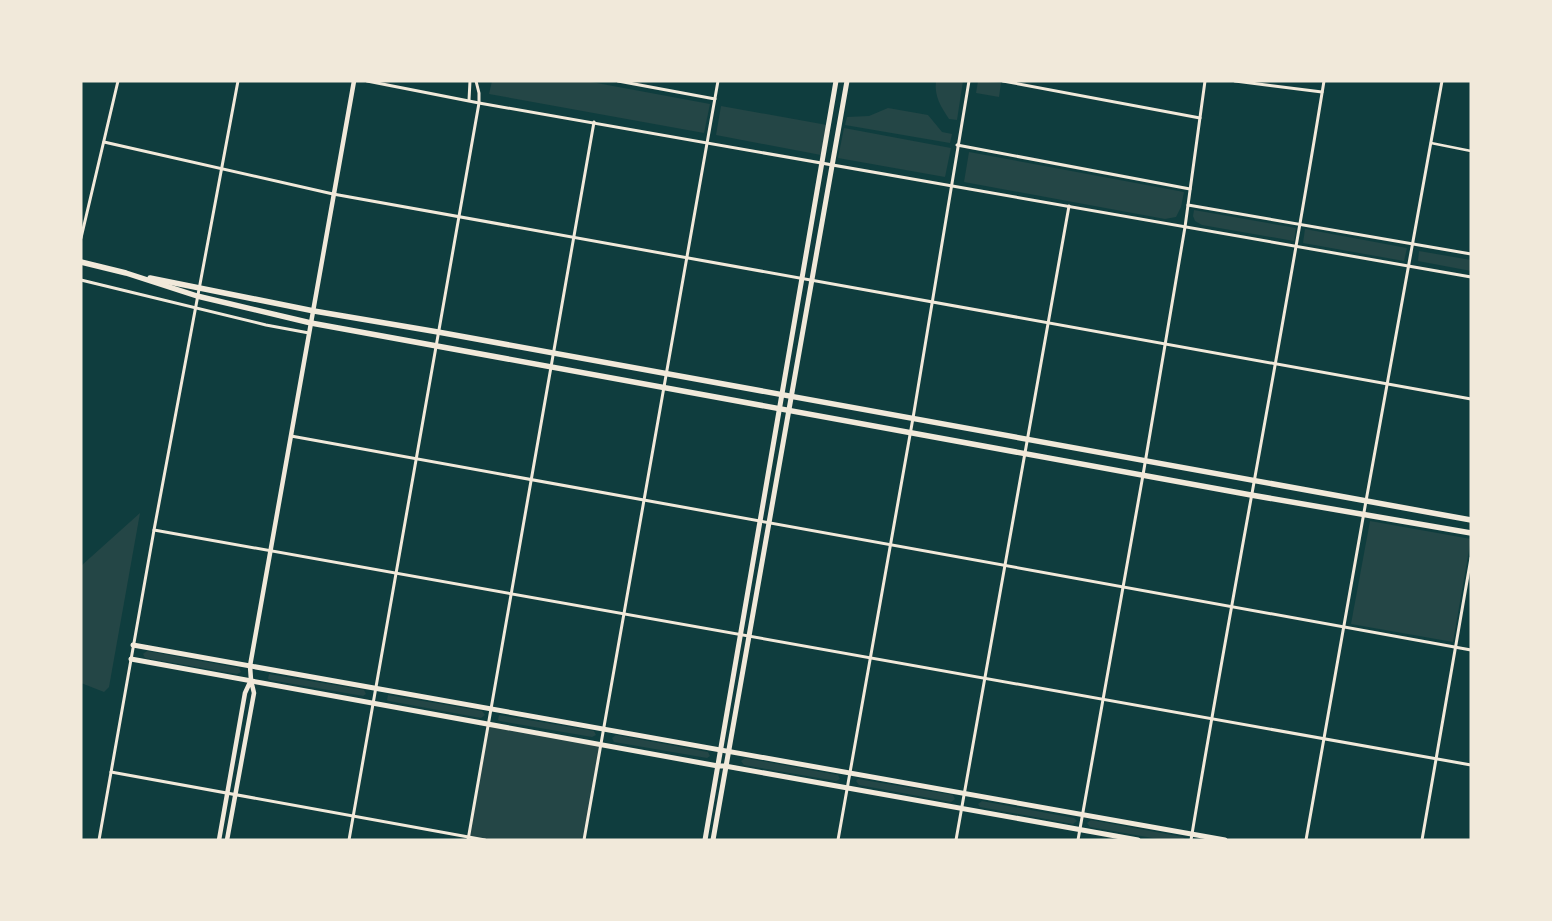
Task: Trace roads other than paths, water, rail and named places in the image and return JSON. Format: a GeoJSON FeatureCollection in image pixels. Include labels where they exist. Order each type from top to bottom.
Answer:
{"type":"FeatureCollection","features":[{"type":"Feature","properties":{"kind":"highway"},"geometry":{"type":"LineString","coordinates":[[81,262],[126,273],[314,311],[666,373],[1471,520]]}},
{"type":"Feature","properties":{"kind":"highway"},"geometry":{"type":"LineString","coordinates":[[126,273],[197,296],[311,323],[1251,495],[1471,533]]}},
{"type":"Feature","properties":{"kind":"main road"},"geometry":{"type":"LineString","coordinates":[[705,840],[836,81]]}},
{"type":"Feature","properties":{"kind":"main road"},"geometry":{"type":"LineString","coordinates":[[712,840],[847,81]]}},
{"type":"Feature","properties":{"kind":"main road"},"geometry":{"type":"LineString","coordinates":[[133,645],[1082,814],[1191,837],[1225,840]]}},
{"type":"Feature","properties":{"kind":"main road"},"geometry":{"type":"LineString","coordinates":[[131,659],[600,745],[847,787],[1138,840]]}},
{"type":"Feature","properties":{"kind":"street"},"geometry":{"type":"LineString","coordinates":[[81,238],[118,81]]}},
{"type":"Feature","properties":{"kind":"street"},"geometry":{"type":"LineString","coordinates":[[99,840],[154,530],[238,81]]}},
{"type":"Feature","properties":{"kind":"street"},"geometry":{"type":"LineString","coordinates":[[227,840],[254,693],[250,666],[354,81]]}},
{"type":"Feature","properties":{"kind":"street"},"geometry":{"type":"LineString","coordinates":[[368,81],[1471,277]]}},
{"type":"Feature","properties":{"kind":"street"},"geometry":{"type":"LineString","coordinates":[[469,100],[470,81]]}},
{"type":"Feature","properties":{"kind":"street"},"geometry":{"type":"LineString","coordinates":[[349,840],[479,102],[476,81]]}},
{"type":"Feature","properties":{"kind":"street"},"geometry":{"type":"LineString","coordinates":[[618,81],[715,99]]}},
{"type":"Feature","properties":{"kind":"street"},"geometry":{"type":"LineString","coordinates":[[584,840],[718,81]]}},
{"type":"Feature","properties":{"kind":"street"},"geometry":{"type":"LineString","coordinates":[[838,840],[913,418],[950,185],[969,81]]}},
{"type":"Feature","properties":{"kind":"street"},"geometry":{"type":"LineString","coordinates":[[1003,81],[1200,118]]}},
{"type":"Feature","properties":{"kind":"street"},"geometry":{"type":"LineString","coordinates":[[1078,840],[1144,475],[1185,227],[1204,81]]}},
{"type":"Feature","properties":{"kind":"street"},"geometry":{"type":"LineString","coordinates":[[1235,81],[1322,92]]}},
{"type":"Feature","properties":{"kind":"street"},"geometry":{"type":"LineString","coordinates":[[1191,837],[1297,246],[1324,81]]}},
{"type":"Feature","properties":{"kind":"street"},"geometry":{"type":"LineString","coordinates":[[1306,840],[1442,81]]}},
{"type":"Feature","properties":{"kind":"street"},"geometry":{"type":"LineString","coordinates":[[468,838],[594,122]]}},
{"type":"Feature","properties":{"kind":"street"},"geometry":{"type":"LineString","coordinates":[[104,142],[333,194],[1471,399]]}},
{"type":"Feature","properties":{"kind":"street"},"geometry":{"type":"LineString","coordinates":[[1432,143],[1471,151]]}},
{"type":"Feature","properties":{"kind":"street"},"geometry":{"type":"LineString","coordinates":[[957,145],[1190,189]]}},
{"type":"Feature","properties":{"kind":"street"},"geometry":{"type":"LineString","coordinates":[[1188,205],[1471,254]]}},
{"type":"Feature","properties":{"kind":"street"},"geometry":{"type":"LineString","coordinates":[[956,840],[1069,206]]}},
{"type":"Feature","properties":{"kind":"street"},"geometry":{"type":"LineString","coordinates":[[81,280],[195,308],[310,333]]}},
{"type":"Feature","properties":{"kind":"street"},"geometry":{"type":"LineString","coordinates":[[291,436],[1471,650]]}},
{"type":"Feature","properties":{"kind":"street"},"geometry":{"type":"LineString","coordinates":[[154,530],[1471,765]]}},
{"type":"Feature","properties":{"kind":"street"},"geometry":{"type":"LineString","coordinates":[[1422,840],[1471,558]]}},
{"type":"Feature","properties":{"kind":"street"},"geometry":{"type":"LineString","coordinates":[[219,840],[246,693],[251,680]]}},
{"type":"Feature","properties":{"kind":"street"},"geometry":{"type":"LineString","coordinates":[[111,772],[485,840]]}}]}
